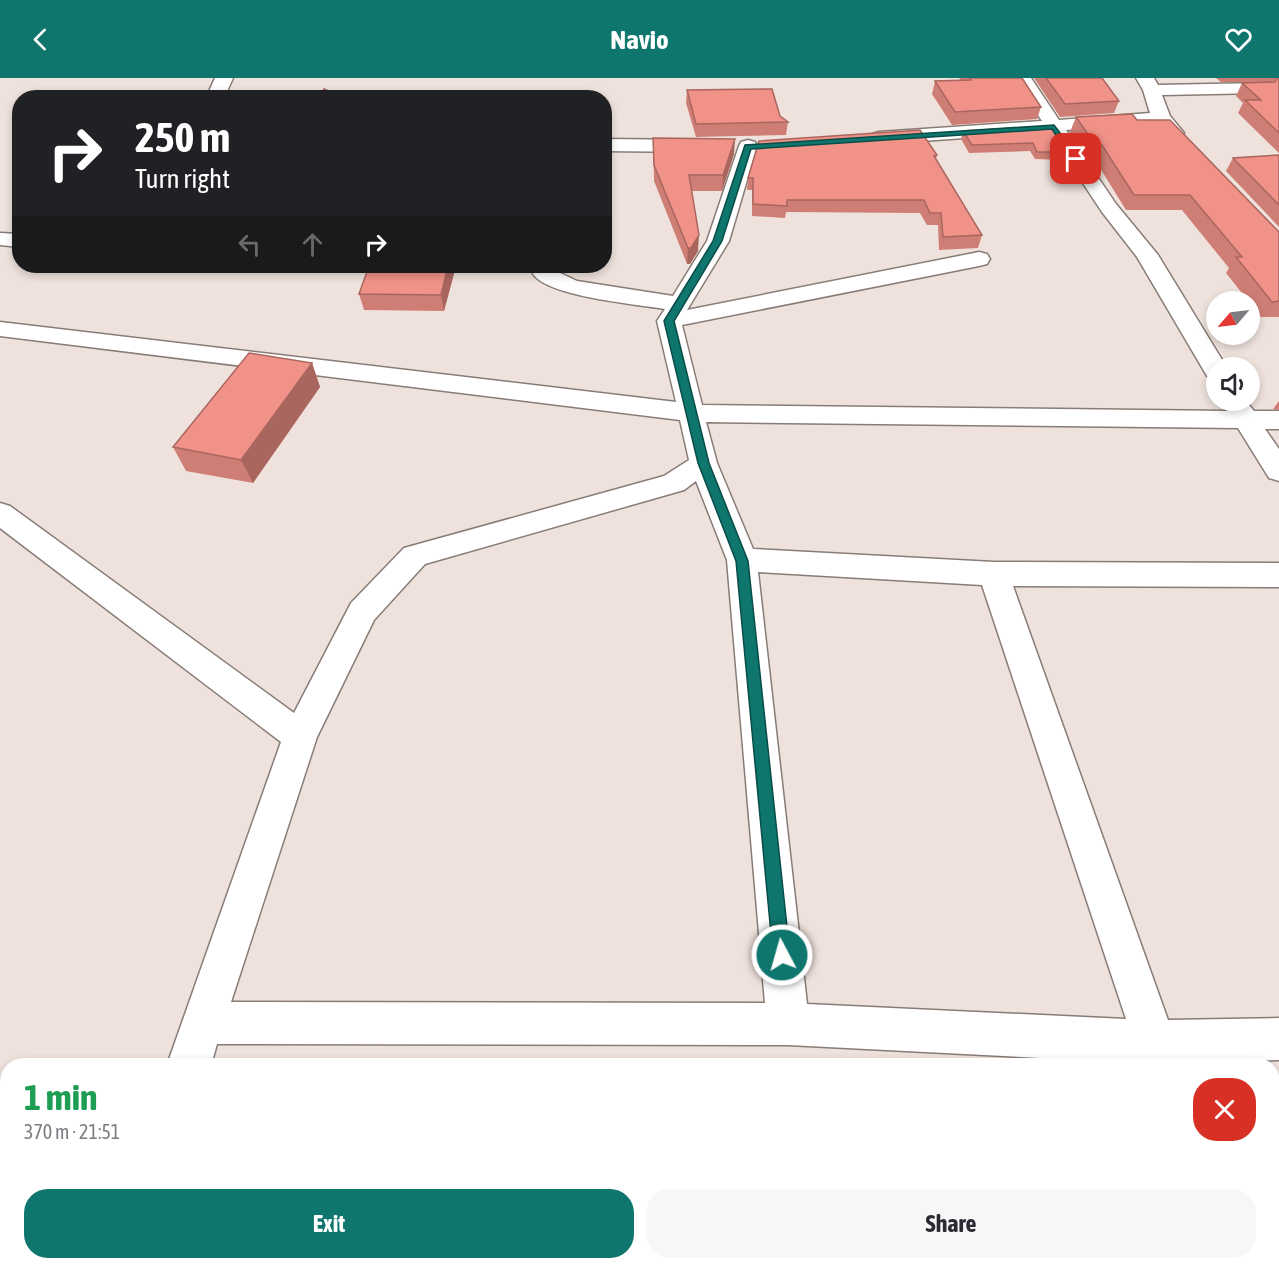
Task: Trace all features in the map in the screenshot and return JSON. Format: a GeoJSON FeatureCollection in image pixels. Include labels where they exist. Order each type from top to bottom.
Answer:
{"type":"FeatureCollection","features":[{"type":"Feature","properties":{"kind":"street"},"geometry":{"type":"LineString","coordinates":[[1022,78],[1109,208],[1147,255],[1208,357]]}},
{"type":"Feature","properties":{"kind":"street"},"geometry":{"type":"LineString","coordinates":[[1185,143],[1161,118],[1148,84],[1271,91]]}},
{"type":"Feature","properties":{"kind":"street"},"geometry":{"type":"LineString","coordinates":[[866,139],[1161,118]]}},
{"type":"Feature","properties":{"kind":"street"},"geometry":{"type":"LineString","coordinates":[[612,145],[771,145]]}},
{"type":"Feature","properties":{"kind":"street"},"geometry":{"type":"LineString","coordinates":[[748,146],[718,241],[674,312],[703,463],[742,561],[788,1024]]}},
{"type":"Feature","properties":{"kind":"street"},"geometry":{"type":"LineString","coordinates":[[544,273],[571,287],[674,312],[979,259]]}},
{"type":"Feature","properties":{"kind":"street"},"geometry":{"type":"LineString","coordinates":[[0,329],[693,413],[1241,411],[1279,420]]}},
{"type":"Feature","properties":{"kind":"street"},"geometry":{"type":"LineString","coordinates":[[1241,411],[1279,471]]}},
{"type":"Feature","properties":{"kind":"street"},"geometry":{"type":"LineString","coordinates":[[191,1058],[300,737],[362,612],[415,556],[674,483],[703,463]]}},
{"type":"Feature","properties":{"kind":"street"},"geometry":{"type":"LineString","coordinates":[[0,513],[300,737]]}},
{"type":"Feature","properties":{"kind":"street"},"geometry":{"type":"LineString","coordinates":[[742,561],[994,574],[1279,574]]}},
{"type":"Feature","properties":{"kind":"street"},"geometry":{"type":"LineString","coordinates":[[994,574],[1159,1054]]}},
{"type":"Feature","properties":{"kind":"street"},"geometry":{"type":"LineString","coordinates":[[202,1023],[788,1024],[1159,1054],[1279,1039]]}},
{"type":"Feature","properties":{"kind":"building"},"geometry":{"type":"Polygon","coordinates":[[[970,78],[1022,78],[1041,107],[955,112],[935,81],[971,80],[970,78]]]}},
{"type":"Feature","properties":{"kind":"building"},"geometry":{"type":"Polygon","coordinates":[[[1046,78],[1102,78],[1119,101],[1065,104],[1046,78]]]}},
{"type":"Feature","properties":{"kind":"building"},"geometry":{"type":"Polygon","coordinates":[[[1279,78],[1279,133],[1245,100],[1261,100],[1242,83],[1275,82],[1279,78]]]}},
{"type":"Feature","properties":{"kind":"building"},"geometry":{"type":"Polygon","coordinates":[[[772,89],[780,116],[788,122],[696,124],[687,90],[772,89]]]}},
{"type":"Feature","properties":{"kind":"building"},"geometry":{"type":"Polygon","coordinates":[[[1132,114],[1137,120],[1170,120],[1279,232],[1279,301],[1272,302],[1236,257],[1242,257],[1190,195],[1134,195],[1102,145],[1096,146],[1076,117],[1132,114]]]}},
{"type":"Feature","properties":{"kind":"building"},"geometry":{"type":"Polygon","coordinates":[[[1050,126],[1067,152],[1037,152],[1033,143],[972,145],[963,131],[1050,126]]]}},
{"type":"Feature","properties":{"kind":"building"},"geometry":{"type":"Polygon","coordinates":[[[920,130],[937,155],[934,156],[982,235],[943,237],[941,213],[930,213],[924,200],[787,200],[787,206],[753,204],[753,178],[748,178],[759,141],[920,130]]]}},
{"type":"Feature","properties":{"kind":"building"},"geometry":{"type":"Polygon","coordinates":[[[653,138],[735,139],[723,175],[689,175],[699,235],[691,248],[688,248],[654,165],[653,138]]]}},
{"type":"Feature","properties":{"kind":"building"},"geometry":{"type":"Polygon","coordinates":[[[1279,155],[1279,205],[1233,158],[1279,155]]]}},
{"type":"Feature","properties":{"kind":"building"},"geometry":{"type":"Polygon","coordinates":[[[366,273],[446,273],[441,295],[359,294],[366,273]]]}},
{"type":"Feature","properties":{"kind":"building"},"geometry":{"type":"Polygon","coordinates":[[[249,353],[312,363],[241,460],[173,447],[249,353]]]}},
{"type":"Feature","properties":{"kind":"route"},"geometry":{"type":"LineString","coordinates":[[782,955],[742,561],[703,463],[693,413],[669,321],[718,241],[748,146],[1054,127],[1076,159]]}}]}
